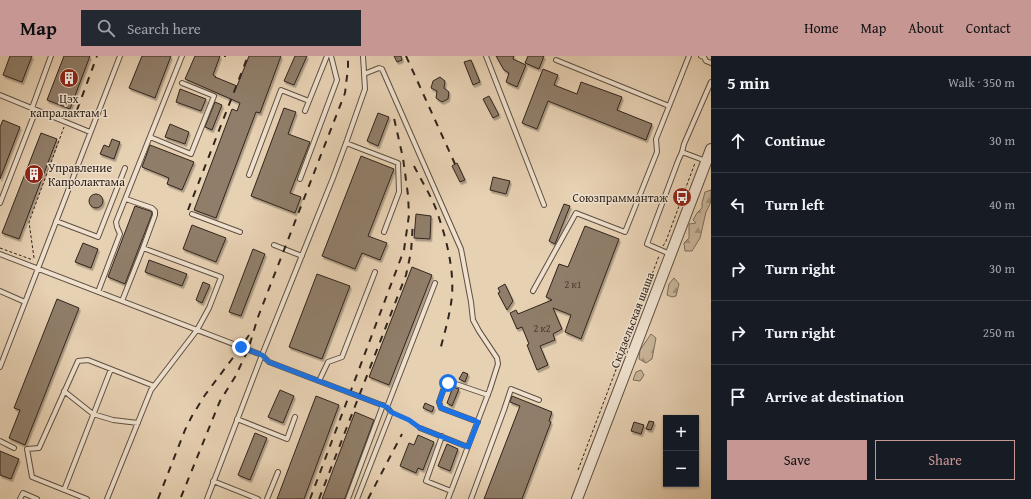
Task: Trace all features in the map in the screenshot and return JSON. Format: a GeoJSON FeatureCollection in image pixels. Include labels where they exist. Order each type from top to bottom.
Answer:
{"type":"FeatureCollection","features":[{"type":"Feature","properties":{"kind":"street","name":"Скідзельская шаша"},"geometry":{"type":"LineString","coordinates":[[577,499],[671,254],[702,160],[711,149]]}},
{"type":"Feature","properties":{"kind":"lane"},"geometry":{"type":"LineString","coordinates":[[0,203],[34,109],[51,56]]}},
{"type":"Feature","properties":{"kind":"lane"},"geometry":{"type":"LineString","coordinates":[[0,367],[120,56]]}},
{"type":"Feature","properties":{"kind":"lane"},"geometry":{"type":"LineString","coordinates":[[98,292],[120,234],[116,222],[182,56]]}},
{"type":"Feature","properties":{"kind":"lane"},"geometry":{"type":"LineString","coordinates":[[305,111],[327,56]]}},
{"type":"Feature","properties":{"kind":"lane"},"geometry":{"type":"LineString","coordinates":[[300,179],[337,80],[331,56]]}},
{"type":"Feature","properties":{"kind":"lane"},"geometry":{"type":"LineString","coordinates":[[207,499],[262,355],[334,178],[365,89],[363,56]]}},
{"type":"Feature","properties":{"kind":"lane"},"geometry":{"type":"LineString","coordinates":[[486,56],[544,205]]}},
{"type":"Feature","properties":{"kind":"lane"},"geometry":{"type":"LineString","coordinates":[[533,291],[576,213],[625,232],[657,152],[656,139],[689,56]]}},
{"type":"Feature","properties":{"kind":"lane"},"geometry":{"type":"LineString","coordinates":[[701,56],[704,57],[706,61],[711,63]]}},
{"type":"Feature","properties":{"kind":"lane"},"geometry":{"type":"LineString","coordinates":[[556,60],[669,106]]}},
{"type":"Feature","properties":{"kind":"lane"},"geometry":{"type":"LineString","coordinates":[[364,74],[378,68],[382,69],[461,249],[473,320],[497,358],[498,364],[488,395],[448,499]]}},
{"type":"Feature","properties":{"kind":"lane"},"geometry":{"type":"LineString","coordinates":[[671,254],[647,244],[684,144],[711,82]]}},
{"type":"Feature","properties":{"kind":"lane"},"geometry":{"type":"LineString","coordinates":[[150,137],[191,154],[214,96],[182,83]]}},
{"type":"Feature","properties":{"kind":"lane"},"geometry":{"type":"LineString","coordinates":[[249,175],[281,90],[309,101]]}},
{"type":"Feature","properties":{"kind":"lane"},"geometry":{"type":"LineString","coordinates":[[0,96],[90,132]]}},
{"type":"Feature","properties":{"kind":"lane"},"geometry":{"type":"LineString","coordinates":[[346,143],[398,163],[399,192],[384,232]]}},
{"type":"Feature","properties":{"kind":"lane"},"geometry":{"type":"LineString","coordinates":[[682,152],[702,160]]}},
{"type":"Feature","properties":{"kind":"lane"},"geometry":{"type":"LineString","coordinates":[[56,221],[98,237],[125,168]]}},
{"type":"Feature","properties":{"kind":"lane"},"geometry":{"type":"LineString","coordinates":[[122,301],[155,216],[155,211],[152,208],[126,199]]}},
{"type":"Feature","properties":{"kind":"lane"},"geometry":{"type":"LineString","coordinates":[[192,214],[240,232]]}},
{"type":"Feature","properties":{"kind":"lane"},"geometry":{"type":"LineString","coordinates":[[274,245],[302,256]]}},
{"type":"Feature","properties":{"kind":"lane"},"geometry":{"type":"LineString","coordinates":[[107,499],[151,390],[197,330],[209,308],[221,277],[143,248]]}},
{"type":"Feature","properties":{"kind":"lane"},"geometry":{"type":"LineString","coordinates":[[0,254],[262,355],[269,362],[385,406],[391,412],[357,499]]}},
{"type":"Feature","properties":{"kind":"lane"},"geometry":{"type":"LineString","coordinates":[[319,381],[328,362],[342,357],[375,272]]}},
{"type":"Feature","properties":{"kind":"lane"},"geometry":{"type":"LineString","coordinates":[[348,499],[435,283]]}},
{"type":"Feature","properties":{"kind":"lane"},"geometry":{"type":"LineString","coordinates":[[0,291],[25,302]]}},
{"type":"Feature","properties":{"kind":"lane"},"geometry":{"type":"LineString","coordinates":[[86,499],[32,477],[27,449],[39,448],[78,361],[88,360],[154,386]]}},
{"type":"Feature","properties":{"kind":"lane"},"geometry":{"type":"LineString","coordinates":[[64,490],[111,369]]}},
{"type":"Feature","properties":{"kind":"lane"},"geometry":{"type":"LineString","coordinates":[[478,422],[441,408],[439,402],[445,386],[450,382],[488,395]]}},
{"type":"Feature","properties":{"kind":"lane"},"geometry":{"type":"LineString","coordinates":[[471,499],[511,389],[539,400]]}},
{"type":"Feature","properties":{"kind":"lane"},"geometry":{"type":"LineString","coordinates":[[64,391],[93,414],[113,420],[138,423]]}},
{"type":"Feature","properties":{"kind":"lane"},"geometry":{"type":"LineString","coordinates":[[237,419],[287,439],[296,417]]}},
{"type":"Feature","properties":{"kind":"lane"},"geometry":{"type":"LineString","coordinates":[[420,428],[468,447]]}},
{"type":"Feature","properties":{"kind":"lane"},"geometry":{"type":"LineString","coordinates":[[442,436],[426,481],[451,491]]}},
{"type":"Feature","properties":{"kind":"lane"},"geometry":{"type":"LineString","coordinates":[[0,442],[14,448]]}},
{"type":"Feature","properties":{"kind":"lane"},"geometry":{"type":"LineString","coordinates":[[267,499],[278,472]]}},
{"type":"Feature","properties":{"kind":"lane"},"geometry":{"type":"LineString","coordinates":[[214,481],[258,499]]}},
{"type":"Feature","properties":{"kind":"lane"},"geometry":{"type":"LineString","coordinates":[[20,499],[23,493],[37,499]]}},
{"type":"Feature","properties":{"kind":"path"},"geometry":{"type":"LineString","coordinates":[[0,248],[33,259],[29,222],[66,122]]}},
{"type":"Feature","properties":{"kind":"path"},"geometry":{"type":"LineString","coordinates":[[578,471],[661,250],[702,160]]}},
{"type":"Feature","properties":{"kind":"path"},"geometry":{"type":"LineString","coordinates":[[391,412],[409,420],[420,428]]}},
{"type":"Feature","properties":{"kind":"green space"},"geometry":{"type":"Polygon","coordinates":[[[711,190],[711,202],[706,212],[700,238],[692,251],[685,251],[684,243],[689,238],[689,224],[696,223],[693,220],[702,208],[705,192],[711,190]]]}},
{"type":"Feature","properties":{"kind":"green space"},"geometry":{"type":"Polygon","coordinates":[[[674,278],[679,284],[676,296],[672,297],[667,295],[669,284],[674,278]]]}},
{"type":"Feature","properties":{"kind":"green space"},"geometry":{"type":"Polygon","coordinates":[[[651,334],[656,338],[652,359],[646,363],[639,359],[640,350],[651,334]]]}},
{"type":"Feature","properties":{"kind":"green space"},"geometry":{"type":"Polygon","coordinates":[[[641,370],[644,375],[640,381],[633,380],[636,372],[641,370]]]}},
{"type":"Feature","properties":{"kind":"building"},"geometry":{"type":"Polygon","coordinates":[[[10,56],[32,56],[22,82],[3,75],[10,56]]]}},
{"type":"Feature","properties":{"kind":"building","name":"Цэх капралактам 1"},"geometry":{"type":"Polygon","coordinates":[[[64,56],[90,56],[70,109],[47,100],[64,56]]]}},
{"type":"Feature","properties":{"kind":"building"},"geometry":{"type":"Polygon","coordinates":[[[142,56],[171,56],[155,98],[129,88],[142,56]]]}},
{"type":"Feature","properties":{"kind":"building"},"geometry":{"type":"Polygon","coordinates":[[[195,56],[220,56],[213,75],[237,86],[249,56],[281,56],[260,113],[256,112],[216,218],[194,210],[232,109],[237,111],[240,103],[185,79],[195,56]]]}},
{"type":"Feature","properties":{"kind":"building"},"geometry":{"type":"Polygon","coordinates":[[[295,56],[307,56],[294,85],[284,81],[295,56]]]}},
{"type":"Feature","properties":{"kind":"building"},"geometry":{"type":"Polygon","coordinates":[[[394,56],[401,56],[402,60],[397,62],[394,56]]]}},
{"type":"Feature","properties":{"kind":"building"},"geometry":{"type":"Polygon","coordinates":[[[496,56],[514,56],[513,59],[526,65],[517,87],[506,82],[509,73],[504,70],[496,56]]]}},
{"type":"Feature","properties":{"kind":"building"},"geometry":{"type":"Polygon","coordinates":[[[528,56],[544,56],[539,69],[525,63],[528,56]]]}},
{"type":"Feature","properties":{"kind":"building"},"geometry":{"type":"Polygon","coordinates":[[[471,60],[480,82],[473,85],[464,62],[471,60]]]}},
{"type":"Feature","properties":{"kind":"building"},"geometry":{"type":"Polygon","coordinates":[[[543,69],[558,75],[554,85],[577,94],[581,82],[622,97],[617,110],[652,124],[646,140],[548,101],[537,129],[522,123],[543,69]]]}},
{"type":"Feature","properties":{"kind":"building"},"geometry":{"type":"Polygon","coordinates":[[[440,77],[445,81],[444,88],[449,92],[448,99],[442,102],[436,98],[437,91],[431,88],[433,81],[440,77]]]}},
{"type":"Feature","properties":{"kind":"building"},"geometry":{"type":"Polygon","coordinates":[[[180,89],[206,99],[201,111],[176,102],[180,89]]]}},
{"type":"Feature","properties":{"kind":"building"},"geometry":{"type":"Polygon","coordinates":[[[489,96],[499,115],[493,118],[483,99],[489,96]]]}},
{"type":"Feature","properties":{"kind":"building"},"geometry":{"type":"Polygon","coordinates":[[[215,102],[222,105],[212,130],[205,127],[215,102]]]}},
{"type":"Feature","properties":{"kind":"building"},"geometry":{"type":"Polygon","coordinates":[[[284,108],[296,112],[288,134],[310,142],[290,193],[301,197],[295,213],[251,196],[284,108]]]}},
{"type":"Feature","properties":{"kind":"building"},"geometry":{"type":"Polygon","coordinates":[[[378,113],[389,117],[378,146],[367,141],[378,113]]]}},
{"type":"Feature","properties":{"kind":"building"},"geometry":{"type":"Polygon","coordinates":[[[3,120],[20,127],[0,179],[0,127],[3,120]]]}},
{"type":"Feature","properties":{"kind":"building"},"geometry":{"type":"Polygon","coordinates":[[[170,124],[189,132],[185,144],[165,137],[170,124]]]}},
{"type":"Feature","properties":{"kind":"building","name":"Управление Капролактама"},"geometry":{"type":"Polygon","coordinates":[[[41,133],[57,139],[19,239],[2,233],[41,133]]]}},
{"type":"Feature","properties":{"kind":"building"},"geometry":{"type":"Polygon","coordinates":[[[112,139],[120,142],[114,159],[100,154],[104,145],[109,147],[112,139]]]}},
{"type":"Feature","properties":{"kind":"building"},"geometry":{"type":"Polygon","coordinates":[[[150,145],[194,162],[182,190],[167,184],[169,178],[142,167],[150,145]]]}},
{"type":"Feature","properties":{"kind":"building"},"geometry":{"type":"Polygon","coordinates":[[[361,156],[394,169],[368,236],[387,243],[380,260],[362,253],[355,269],[322,256],[361,156]]]}},
{"type":"Feature","properties":{"kind":"building"},"geometry":{"type":"Polygon","coordinates":[[[457,163],[465,180],[460,182],[452,166],[457,163]]]}},
{"type":"Feature","properties":{"kind":"building"},"geometry":{"type":"Polygon","coordinates":[[[493,177],[510,181],[506,194],[490,190],[493,177]]]}},
{"type":"Feature","properties":{"kind":"building"},"geometry":{"type":"Polygon","coordinates":[[[96,194],[101,196],[103,201],[101,206],[96,208],[91,206],[89,201],[91,196],[96,194]]]}},
{"type":"Feature","properties":{"kind":"building"},"geometry":{"type":"Polygon","coordinates":[[[564,204],[570,206],[555,244],[549,241],[564,204]]]}},
{"type":"Feature","properties":{"kind":"building"},"geometry":{"type":"Polygon","coordinates":[[[135,206],[150,211],[152,214],[125,284],[108,277],[135,206]]]}},
{"type":"Feature","properties":{"kind":"building"},"geometry":{"type":"Polygon","coordinates":[[[416,214],[431,216],[430,239],[414,238],[416,214]]]}},
{"type":"Feature","properties":{"kind":"building"},"geometry":{"type":"Polygon","coordinates":[[[192,225],[226,238],[216,262],[183,249],[192,225]]]}},
{"type":"Feature","properties":{"kind":"building"},"geometry":{"type":"Polygon","coordinates":[[[585,226],[619,239],[581,339],[565,332],[571,315],[553,308],[562,329],[553,334],[555,340],[540,346],[548,365],[537,370],[527,345],[529,344],[522,327],[517,329],[510,313],[516,310],[518,314],[552,300],[546,297],[559,264],[568,267],[585,226]]]}},
{"type":"Feature","properties":{"kind":"building"},"geometry":{"type":"Polygon","coordinates":[[[83,243],[98,249],[91,268],[75,262],[83,243]]]}},
{"type":"Feature","properties":{"kind":"building"},"geometry":{"type":"Polygon","coordinates":[[[253,249],[265,254],[241,316],[229,312],[253,249]]]}},
{"type":"Feature","properties":{"kind":"building"},"geometry":{"type":"Polygon","coordinates":[[[149,260],[187,274],[182,286],[145,272],[149,260]]]}},
{"type":"Feature","properties":{"kind":"building"},"geometry":{"type":"Polygon","coordinates":[[[412,267],[432,275],[389,385],[369,377],[412,267]]]}},
{"type":"Feature","properties":{"kind":"building"},"geometry":{"type":"Polygon","coordinates":[[[317,274],[350,286],[322,359],[289,347],[317,274]]]}},
{"type":"Feature","properties":{"kind":"building"},"geometry":{"type":"Polygon","coordinates":[[[203,282],[210,285],[202,303],[196,300],[203,282]]]}},
{"type":"Feature","properties":{"kind":"building"},"geometry":{"type":"Polygon","coordinates":[[[505,284],[513,301],[507,310],[498,293],[500,292],[498,288],[505,284]]]}},
{"type":"Feature","properties":{"kind":"building"},"geometry":{"type":"Polygon","coordinates":[[[57,299],[79,308],[25,445],[9,438],[20,410],[14,408],[57,299]]]}},
{"type":"Feature","properties":{"kind":"building"},"geometry":{"type":"Polygon","coordinates":[[[463,372],[468,374],[465,382],[459,379],[463,372]]]}},
{"type":"Feature","properties":{"kind":"building"},"geometry":{"type":"Polygon","coordinates":[[[453,387],[459,389],[452,406],[447,403],[453,387]]]}},
{"type":"Feature","properties":{"kind":"building"},"geometry":{"type":"Polygon","coordinates":[[[280,390],[294,396],[283,423],[268,417],[280,390]]]}},
{"type":"Feature","properties":{"kind":"building"},"geometry":{"type":"Polygon","coordinates":[[[316,396],[339,405],[304,499],[277,499],[316,396]]]}},
{"type":"Feature","properties":{"kind":"building"},"geometry":{"type":"Polygon","coordinates":[[[512,396],[552,412],[549,421],[551,422],[522,499],[484,499],[520,406],[510,402],[512,396]]]}},
{"type":"Feature","properties":{"kind":"building"},"geometry":{"type":"Polygon","coordinates":[[[425,403],[434,407],[432,412],[423,408],[425,403]]]}},
{"type":"Feature","properties":{"kind":"building"},"geometry":{"type":"Polygon","coordinates":[[[355,412],[374,420],[345,498],[322,499],[355,412]]]}},
{"type":"Feature","properties":{"kind":"building"},"geometry":{"type":"Polygon","coordinates":[[[649,421],[654,422],[651,430],[646,429],[649,421]]]}},
{"type":"Feature","properties":{"kind":"building"},"geometry":{"type":"Polygon","coordinates":[[[634,422],[644,425],[641,434],[631,431],[634,422]]]}},
{"type":"Feature","properties":{"kind":"building"},"geometry":{"type":"Polygon","coordinates":[[[255,433],[267,438],[250,480],[238,475],[255,433]]]}},
{"type":"Feature","properties":{"kind":"building"},"geometry":{"type":"Polygon","coordinates":[[[418,435],[434,442],[423,470],[418,468],[416,473],[400,466],[409,443],[414,445],[418,435]]]}},
{"type":"Feature","properties":{"kind":"building"},"geometry":{"type":"Polygon","coordinates":[[[447,444],[458,449],[450,471],[438,466],[447,444]]]}},
{"type":"Feature","properties":{"kind":"building"},"geometry":{"type":"Polygon","coordinates":[[[0,451],[19,459],[11,479],[0,475],[0,451]]]}},
{"type":"Feature","properties":{"kind":"railway"},"geometry":{"type":"LineString","coordinates":[[77,110],[97,56]]}},
{"type":"Feature","properties":{"kind":"railway"},"geometry":{"type":"LineString","coordinates":[[188,210],[248,56]]}},
{"type":"Feature","properties":{"kind":"railway"},"geometry":{"type":"LineString","coordinates":[[181,497],[220,401],[235,377],[248,350],[258,317],[345,93],[348,56]]}},
{"type":"Feature","properties":{"kind":"railway"},"geometry":{"type":"LineString","coordinates":[[406,56],[455,164]]}},
{"type":"Feature","properties":{"kind":"railway"},"geometry":{"type":"LineString","coordinates":[[310,499],[404,250],[409,215],[408,195],[403,158],[394,118]]}},
{"type":"Feature","properties":{"kind":"railway"},"geometry":{"type":"LineString","coordinates":[[414,166],[436,209],[446,241],[452,274],[452,296],[449,316],[440,350]]}},
{"type":"Feature","properties":{"kind":"railway"},"geometry":{"type":"LineString","coordinates":[[319,499],[406,275],[411,252],[413,222]]}},
{"type":"Feature","properties":{"kind":"railway"},"geometry":{"type":"LineString","coordinates":[[158,499],[192,416],[205,395],[249,335]]}},
{"type":"Feature","properties":{"kind":"railway"},"geometry":{"type":"LineString","coordinates":[[368,499],[402,434]]}},
{"type":"Feature","properties":{"kind":"place","name":"Цэх капралактам 1"},"geometry":{"type":"Point","coordinates":[69,78]}},
{"type":"Feature","properties":{"kind":"place","name":"Управление Капролактама"},"geometry":{"type":"Point","coordinates":[34,174]}},
{"type":"Feature","properties":{"kind":"place","name":"Союзпраммантаж"},"geometry":{"type":"Point","coordinates":[682,197]}},
{"type":"Feature","properties":{"kind":"route"},"geometry":{"type":"LineString","coordinates":[[241,347],[262,355],[269,362],[387,407],[391,412],[409,420],[420,428],[468,447],[478,422],[441,408],[439,402],[445,386],[448,383]]}}]}
